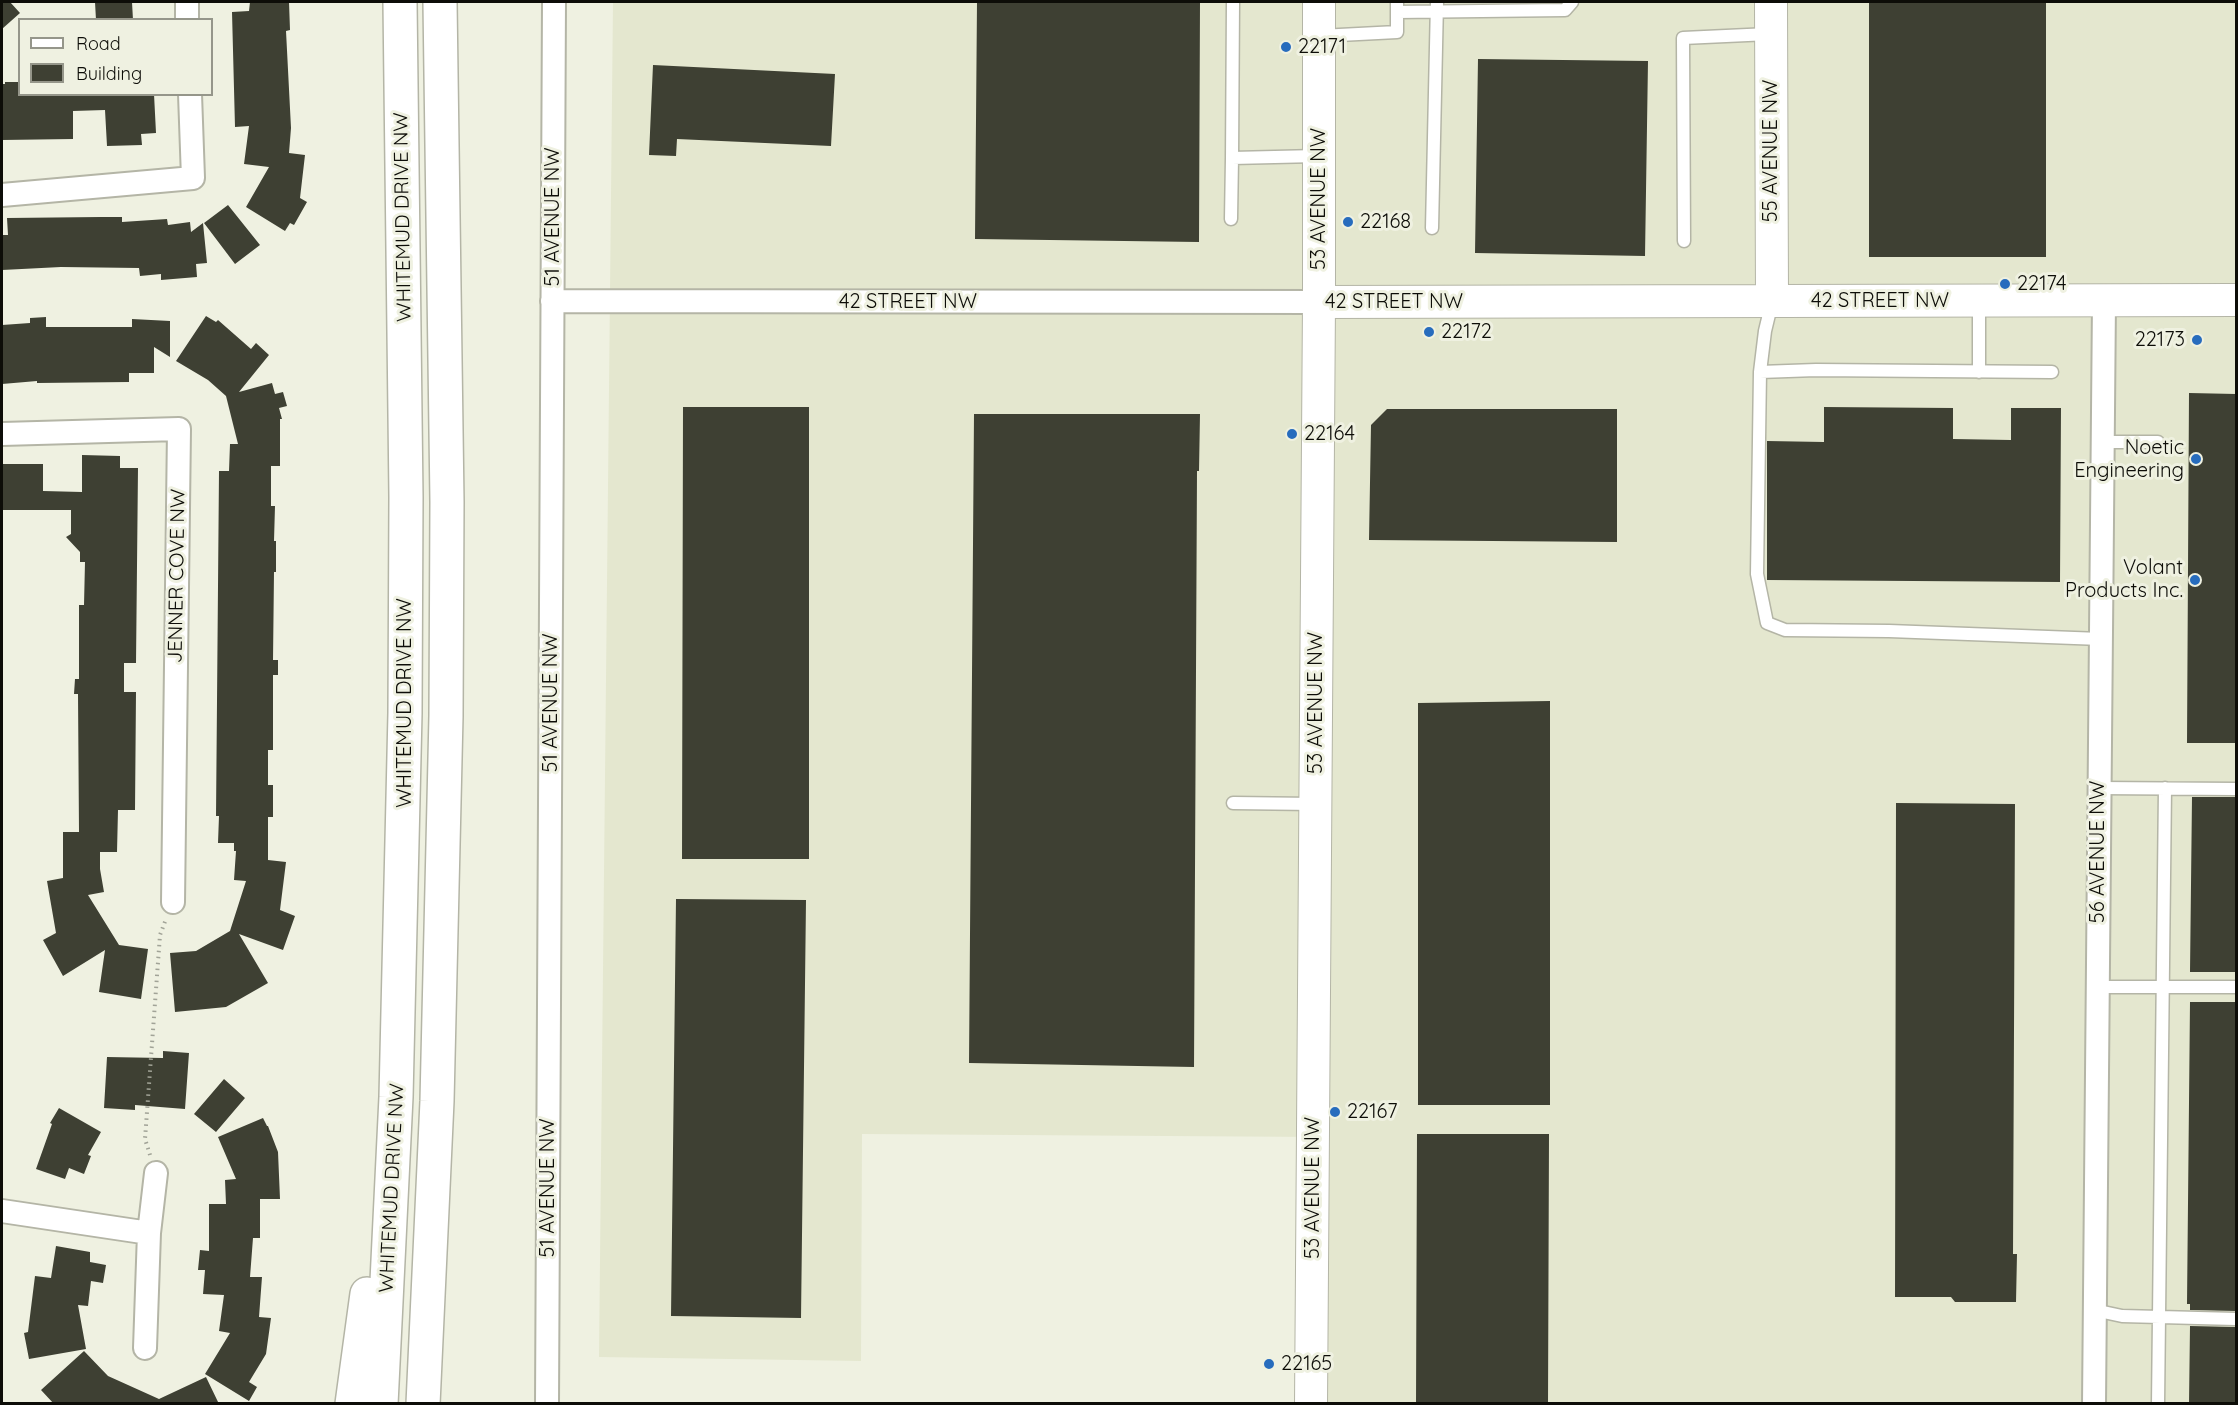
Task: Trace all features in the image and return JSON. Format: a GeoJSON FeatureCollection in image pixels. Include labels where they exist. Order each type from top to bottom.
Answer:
{"type":"FeatureCollection","features":[{"type":"Feature","properties":{"kind":"highway","name":"WHITEMUD DRIVE NW"},"geometry":{"type":"LineString","coordinates":[[381,1404],[396,1097],[406,677],[400,2]]}},
{"type":"Feature","properties":{"kind":"highway","name":"WHITEMUD DRIVE NW"},"geometry":{"type":"LineString","coordinates":[[423,1404],[437,1101],[446,716],[447,502],[440,2]]}},
{"type":"Feature","properties":{"kind":"highway"},"geometry":{"type":"LineString","coordinates":[[352,1404],[396,1097]]}},
{"type":"Feature","properties":{"kind":"street"},"geometry":{"type":"LineString","coordinates":[[187,2],[187,18]]}},
{"type":"Feature","properties":{"kind":"street","name":"51 AVENUE NW"},"geometry":{"type":"LineString","coordinates":[[547,1404],[554,2]]}},
{"type":"Feature","properties":{"kind":"street","name":"53 AVENUE NW"},"geometry":{"type":"LineString","coordinates":[[1311,1404],[1319,2]]}},
{"type":"Feature","properties":{"kind":"street","name":"55 AVENUE NW"},"geometry":{"type":"LineString","coordinates":[[1770,2],[1772,302]]}},
{"type":"Feature","properties":{"kind":"street"},"geometry":{"type":"LineString","coordinates":[[2,195],[193,178],[190,96]]}},
{"type":"Feature","properties":{"kind":"street","name":"42 STREET NW"},"geometry":{"type":"LineString","coordinates":[[552,302],[2236,300]]}},
{"type":"Feature","properties":{"kind":"street","name":"56 AVENUE NW"},"geometry":{"type":"LineString","coordinates":[[2094,1404],[2104,301]]}},
{"type":"Feature","properties":{"kind":"street","name":"JENNER COVE NW"},"geometry":{"type":"LineString","coordinates":[[2,434],[179,429],[173,902]]}},
{"type":"Feature","properties":{"kind":"street"},"geometry":{"type":"LineString","coordinates":[[146,1348],[149,1233],[156,1173]]}},
{"type":"Feature","properties":{"kind":"street"},"geometry":{"type":"LineString","coordinates":[[2,1210],[149,1233]]}},
{"type":"Feature","properties":{"kind":"lane"},"geometry":{"type":"LineString","coordinates":[[1231,219],[1233,2]]}},
{"type":"Feature","properties":{"kind":"lane"},"geometry":{"type":"LineString","coordinates":[[1319,36],[1397,32],[1397,7],[1565,10],[1572,2]]}},
{"type":"Feature","properties":{"kind":"lane"},"geometry":{"type":"LineString","coordinates":[[1432,228],[1437,6]]}},
{"type":"Feature","properties":{"kind":"lane"},"geometry":{"type":"LineString","coordinates":[[1684,241],[1683,38],[1771,34]]}},
{"type":"Feature","properties":{"kind":"lane"},"geometry":{"type":"LineString","coordinates":[[1232,158],[1319,156]]}},
{"type":"Feature","properties":{"kind":"lane"},"geometry":{"type":"LineString","coordinates":[[1979,301],[1979,372]]}},
{"type":"Feature","properties":{"kind":"lane"},"geometry":{"type":"LineString","coordinates":[[1772,302],[1765,331],[1760,372],[1757,574],[1767,623],[1785,630],[1889,631],[2101,639]]}},
{"type":"Feature","properties":{"kind":"lane"},"geometry":{"type":"LineString","coordinates":[[1760,372],[1816,370],[2052,372]]}},
{"type":"Feature","properties":{"kind":"lane"},"geometry":{"type":"LineString","coordinates":[[2102,442],[2158,442]]}},
{"type":"Feature","properties":{"kind":"lane"},"geometry":{"type":"LineString","coordinates":[[2099,788],[2236,789]]}},
{"type":"Feature","properties":{"kind":"lane"},"geometry":{"type":"LineString","coordinates":[[2158,1404],[2165,788]]}},
{"type":"Feature","properties":{"kind":"lane"},"geometry":{"type":"LineString","coordinates":[[1233,803],[1316,804]]}},
{"type":"Feature","properties":{"kind":"lane"},"geometry":{"type":"LineString","coordinates":[[2097,987],[2236,987]]}},
{"type":"Feature","properties":{"kind":"lane"},"geometry":{"type":"LineString","coordinates":[[2094,1310],[2122,1316],[2236,1319]]}},
{"type":"Feature","properties":{"kind":"path"},"geometry":{"type":"LineString","coordinates":[[156,1173],[144,1139],[159,935],[173,902]]}},
{"type":"Feature","properties":{"kind":"shaded area"},"geometry":{"type":"Polygon","coordinates":[[[613,2],[2236,2],[2236,1403],[1317,1403],[1319,1137],[862,1134],[861,1361],[599,1357],[613,2]]]}},
{"type":"Feature","properties":{"kind":"building"},"geometry":{"type":"Polygon","coordinates":[[[2,2],[10,2],[20,13],[2,29],[2,2]]]}},
{"type":"Feature","properties":{"kind":"building"},"geometry":{"type":"Polygon","coordinates":[[[95,2],[132,2],[133,18],[96,18],[95,2]]]}},
{"type":"Feature","properties":{"kind":"building"},"geometry":{"type":"Polygon","coordinates":[[[250,2],[289,2],[290,30],[286,31],[291,128],[289,153],[305,155],[300,198],[307,202],[294,225],[290,223],[285,231],[246,207],[269,167],[244,164],[249,126],[235,127],[232,12],[249,11],[250,2]]]}},
{"type":"Feature","properties":{"kind":"building"},"geometry":{"type":"Polygon","coordinates":[[[977,2],[1200,2],[1199,242],[975,239],[977,2]]]}},
{"type":"Feature","properties":{"kind":"building"},"geometry":{"type":"Polygon","coordinates":[[[1869,2],[2046,2],[2046,257],[1869,257],[1869,2]]]}},
{"type":"Feature","properties":{"kind":"building"},"geometry":{"type":"Polygon","coordinates":[[[1478,59],[1648,61],[1645,256],[1475,253],[1478,59]]]}},
{"type":"Feature","properties":{"kind":"building"},"geometry":{"type":"Polygon","coordinates":[[[653,65],[835,74],[831,146],[677,139],[676,156],[649,155],[653,65]]]}},
{"type":"Feature","properties":{"kind":"building"},"geometry":{"type":"Polygon","coordinates":[[[5,82],[18,82],[18,96],[154,96],[156,133],[141,134],[142,145],[107,146],[105,110],[73,111],[73,139],[2,140],[2,84],[5,82]]]}},
{"type":"Feature","properties":{"kind":"building"},"geometry":{"type":"Polygon","coordinates":[[[228,205],[260,245],[235,264],[204,223],[228,205]]]}},
{"type":"Feature","properties":{"kind":"building"},"geometry":{"type":"Polygon","coordinates":[[[122,217],[122,222],[167,219],[168,225],[190,222],[191,232],[203,223],[207,263],[196,264],[197,277],[161,280],[161,274],[140,276],[139,268],[61,267],[2,270],[2,235],[8,235],[7,218],[122,217]]]}},
{"type":"Feature","properties":{"kind":"building"},"geometry":{"type":"Polygon","coordinates":[[[206,316],[216,322],[218,320],[251,349],[256,343],[269,355],[239,392],[272,383],[275,394],[283,392],[287,406],[279,408],[282,419],[280,419],[280,466],[271,466],[271,506],[275,506],[274,541],[276,541],[273,660],[278,660],[278,675],[273,675],[273,750],[268,750],[268,785],[273,785],[273,817],[268,817],[268,860],[286,862],[280,910],[295,916],[283,950],[239,934],[268,983],[226,1007],[175,1012],[170,953],[196,951],[230,931],[246,881],[234,880],[236,851],[234,851],[234,843],[218,843],[219,816],[216,816],[219,471],[229,471],[230,444],[238,444],[226,396],[208,380],[176,361],[206,316]]]}},
{"type":"Feature","properties":{"kind":"building"},"geometry":{"type":"Polygon","coordinates":[[[46,317],[46,327],[132,327],[132,319],[170,321],[170,357],[154,347],[154,373],[129,373],[129,382],[37,383],[37,381],[2,384],[2,325],[30,323],[30,318],[46,317]]]}},
{"type":"Feature","properties":{"kind":"building"},"geometry":{"type":"Polygon","coordinates":[[[2189,393],[2236,394],[2236,743],[2187,743],[2189,393]]]}},
{"type":"Feature","properties":{"kind":"building"},"geometry":{"type":"Polygon","coordinates":[[[683,407],[809,407],[809,859],[682,859],[683,407]]]}},
{"type":"Feature","properties":{"kind":"building"},"geometry":{"type":"Polygon","coordinates":[[[1824,407],[1953,408],[1953,439],[2011,440],[2011,408],[2061,408],[2060,582],[1767,580],[1767,441],[1824,442],[1824,407]]]}},
{"type":"Feature","properties":{"kind":"building"},"geometry":{"type":"Polygon","coordinates":[[[1387,409],[1617,409],[1617,542],[1369,540],[1371,425],[1387,409]]]}},
{"type":"Feature","properties":{"kind":"building"},"geometry":{"type":"Polygon","coordinates":[[[974,414],[1200,414],[1199,471],[1197,471],[1194,1067],[969,1063],[974,414]]]}},
{"type":"Feature","properties":{"kind":"building"},"geometry":{"type":"Polygon","coordinates":[[[82,455],[120,456],[120,468],[138,468],[136,663],[124,663],[124,692],[136,692],[135,810],[118,810],[117,852],[100,852],[104,892],[88,895],[119,945],[148,949],[141,999],[99,992],[105,950],[63,976],[43,940],[56,933],[47,881],[63,878],[63,832],[79,832],[78,694],[74,694],[75,679],[79,679],[79,605],[84,605],[85,562],[80,562],[80,552],[66,537],[71,534],[71,510],[2,510],[2,464],[43,464],[43,491],[82,492],[82,455]]]}},
{"type":"Feature","properties":{"kind":"building"},"geometry":{"type":"Polygon","coordinates":[[[1550,701],[1550,1105],[1418,1105],[1418,703],[1550,701]]]}},
{"type":"Feature","properties":{"kind":"building"},"geometry":{"type":"Polygon","coordinates":[[[2192,797],[2236,797],[2236,972],[2190,972],[2192,797]]]}},
{"type":"Feature","properties":{"kind":"building"},"geometry":{"type":"Polygon","coordinates":[[[1896,803],[2015,804],[2013,1254],[2017,1254],[2016,1302],[1955,1302],[1951,1297],[1895,1297],[1896,803]]]}},
{"type":"Feature","properties":{"kind":"building"},"geometry":{"type":"Polygon","coordinates":[[[676,899],[806,900],[801,1318],[671,1316],[676,899]]]}},
{"type":"Feature","properties":{"kind":"building"},"geometry":{"type":"Polygon","coordinates":[[[2190,1002],[2236,1002],[2236,1311],[2190,1310],[2190,1304],[2187,1304],[2190,1002]]]}},
{"type":"Feature","properties":{"kind":"building"},"geometry":{"type":"Polygon","coordinates":[[[163,1051],[189,1053],[185,1109],[135,1105],[135,1110],[104,1108],[107,1057],[163,1058],[163,1051]]]}},
{"type":"Feature","properties":{"kind":"building"},"geometry":{"type":"Polygon","coordinates":[[[224,1079],[245,1098],[216,1132],[194,1114],[224,1079]]]}},
{"type":"Feature","properties":{"kind":"building"},"geometry":{"type":"Polygon","coordinates":[[[59,1108],[101,1132],[88,1155],[91,1156],[84,1174],[69,1168],[65,1179],[36,1169],[52,1124],[50,1123],[59,1108]]]}},
{"type":"Feature","properties":{"kind":"building"},"geometry":{"type":"Polygon","coordinates":[[[263,1118],[278,1152],[280,1199],[260,1199],[260,1238],[253,1238],[250,1277],[262,1277],[259,1317],[271,1318],[266,1354],[249,1382],[257,1387],[249,1401],[205,1374],[230,1333],[219,1331],[224,1295],[203,1294],[205,1270],[198,1270],[200,1250],[209,1251],[209,1204],[226,1204],[225,1180],[236,1179],[218,1137],[263,1118]]]}},
{"type":"Feature","properties":{"kind":"building"},"geometry":{"type":"Polygon","coordinates":[[[1417,1134],[1549,1134],[1548,1404],[1416,1404],[1417,1134]]]}},
{"type":"Feature","properties":{"kind":"building"},"geometry":{"type":"Polygon","coordinates":[[[56,1246],[90,1252],[90,1262],[106,1265],[103,1283],[91,1281],[88,1306],[78,1305],[86,1349],[29,1359],[24,1333],[28,1332],[35,1276],[51,1278],[56,1246]]]}},
{"type":"Feature","properties":{"kind":"building"},"geometry":{"type":"Polygon","coordinates":[[[2190,1326],[2236,1327],[2236,1404],[2189,1404],[2190,1326]]]}},
{"type":"Feature","properties":{"kind":"building"},"geometry":{"type":"Polygon","coordinates":[[[84,1351],[108,1376],[159,1399],[206,1377],[219,1404],[54,1404],[41,1390],[84,1351]]]}},
{"type":"Feature","properties":{"kind":"place","name":"22171"},"geometry":{"type":"Point","coordinates":[1286,47]}},
{"type":"Feature","properties":{"kind":"place","name":"22168"},"geometry":{"type":"Point","coordinates":[1348,222]}},
{"type":"Feature","properties":{"kind":"place","name":"22174"},"geometry":{"type":"Point","coordinates":[2005,284]}},
{"type":"Feature","properties":{"kind":"place","name":"22172"},"geometry":{"type":"Point","coordinates":[1429,332]}},
{"type":"Feature","properties":{"kind":"place","name":"22173"},"geometry":{"type":"Point","coordinates":[2197,340]}},
{"type":"Feature","properties":{"kind":"place","name":"22164"},"geometry":{"type":"Point","coordinates":[1292,434]}},
{"type":"Feature","properties":{"kind":"place","name":"Noetic Engineering"},"geometry":{"type":"Point","coordinates":[2196,459]}},
{"type":"Feature","properties":{"kind":"place","name":"Volant Products Inc."},"geometry":{"type":"Point","coordinates":[2195,580]}},
{"type":"Feature","properties":{"kind":"place","name":"22167"},"geometry":{"type":"Point","coordinates":[1335,1112]}},
{"type":"Feature","properties":{"kind":"place","name":"22165"},"geometry":{"type":"Point","coordinates":[1269,1364]}}]}
